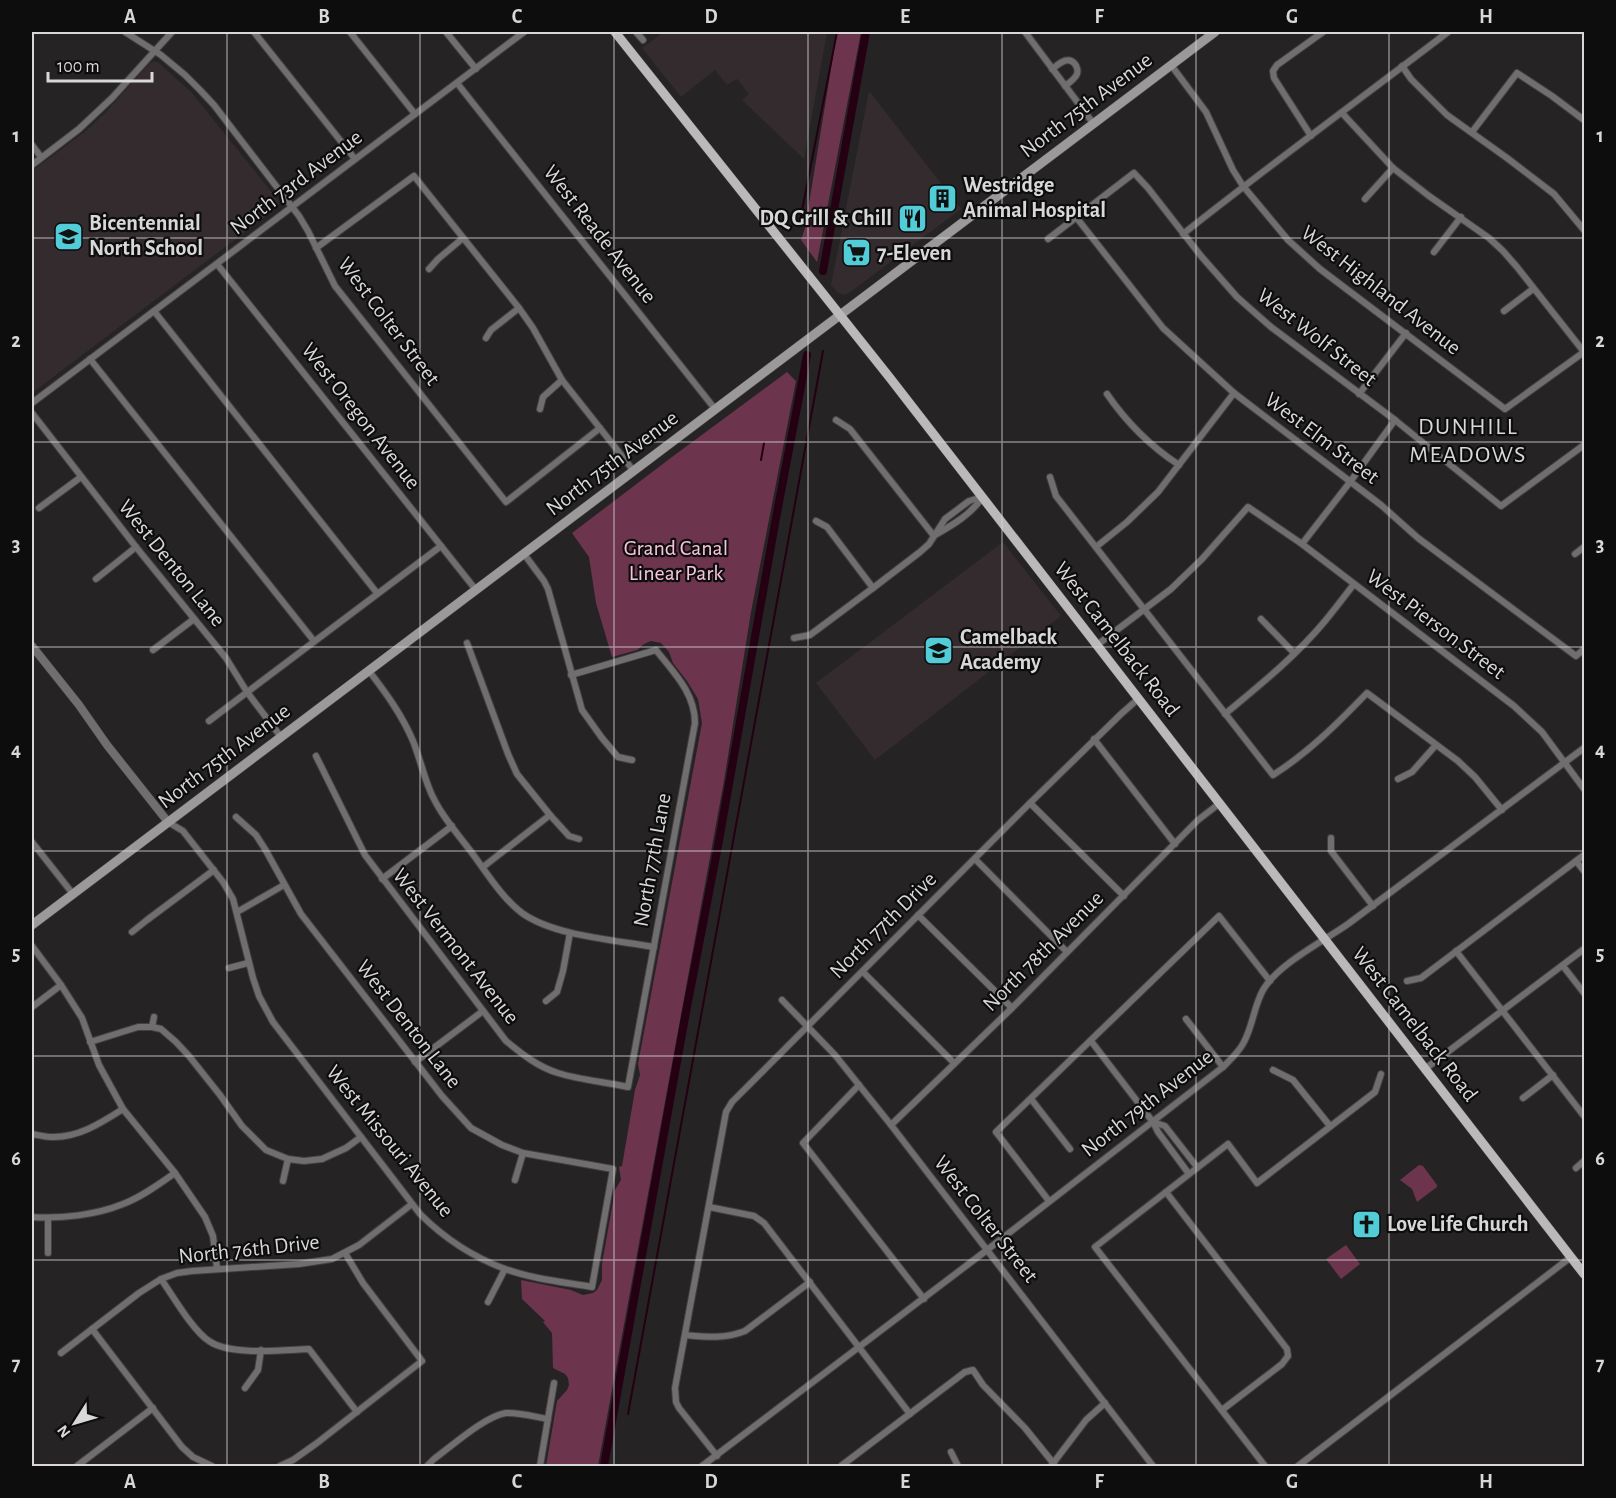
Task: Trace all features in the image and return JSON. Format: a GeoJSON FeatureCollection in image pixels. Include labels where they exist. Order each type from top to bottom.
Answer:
{"type":"FeatureCollection","features":[{"type":"Feature","properties":{"kind":"main road","name":"West Camelback Road"},"geometry":{"type":"LineString","coordinates":[[615,32],[982,497],[1584,1274]]}},
{"type":"Feature","properties":{"kind":"main road","name":"North 75th Avenue"},"geometry":{"type":"LineString","coordinates":[[32,925],[1171,65],[1203,35],[1215,32]]}},
{"type":"Feature","properties":{"kind":"street","name":"West Colter Street"},"geometry":{"type":"LineString","coordinates":[[124,32],[155,50],[185,75],[214,105],[292,207],[308,231],[335,286],[506,501],[600,428]]}},
{"type":"Feature","properties":{"kind":"street"},"geometry":{"type":"LineString","coordinates":[[32,165],[79,129],[112,98],[172,32]]}},
{"type":"Feature","properties":{"kind":"street"},"geometry":{"type":"LineString","coordinates":[[254,32],[355,159]]}},
{"type":"Feature","properties":{"kind":"street"},"geometry":{"type":"LineString","coordinates":[[351,32],[415,114]]}},
{"type":"Feature","properties":{"kind":"street"},"geometry":{"type":"LineString","coordinates":[[446,32],[476,69]]}},
{"type":"Feature","properties":{"kind":"street","name":"North 73rd Avenue"},"geometry":{"type":"LineString","coordinates":[[32,403],[524,32]]}},
{"type":"Feature","properties":{"kind":"street"},"geometry":{"type":"LineString","coordinates":[[636,32],[642,40]]}},
{"type":"Feature","properties":{"kind":"street"},"geometry":{"type":"LineString","coordinates":[[1026,32],[1094,123]]}},
{"type":"Feature","properties":{"kind":"street"},"geometry":{"type":"LineString","coordinates":[[1311,136],[1274,78],[1273,71],[1277,65],[1323,32]]}},
{"type":"Feature","properties":{"kind":"street"},"geometry":{"type":"LineString","coordinates":[[1183,234],[1243,186],[1448,32]]}},
{"type":"Feature","properties":{"kind":"street"},"geometry":{"type":"LineString","coordinates":[[1053,69],[1067,60],[1075,64],[1077,75],[1065,86]]}},
{"type":"Feature","properties":{"kind":"street","name":"West Highland Avenue"},"geometry":{"type":"LineString","coordinates":[[1171,65],[1206,112],[1243,186],[1288,240],[1320,269],[1505,409],[1584,352]]}},
{"type":"Feature","properties":{"kind":"street"},"geometry":{"type":"LineString","coordinates":[[1402,66],[1411,79],[1447,115],[1554,194],[1584,231]]}},
{"type":"Feature","properties":{"kind":"street"},"geometry":{"type":"LineString","coordinates":[[1472,132],[1517,74],[1584,120]]}},
{"type":"Feature","properties":{"kind":"street","name":"West Reade Avenue"},"geometry":{"type":"LineString","coordinates":[[457,83],[715,409]]}},
{"type":"Feature","properties":{"kind":"street"},"geometry":{"type":"LineString","coordinates":[[1342,112],[1393,168],[1490,238],[1517,267],[1584,352]]}},
{"type":"Feature","properties":{"kind":"street"},"geometry":{"type":"LineString","coordinates":[[32,145],[41,157]]}},
{"type":"Feature","properties":{"kind":"street"},"geometry":{"type":"LineString","coordinates":[[1365,199],[1393,168]]}},
{"type":"Feature","properties":{"kind":"street","name":"West Wolf Street"},"geometry":{"type":"LineString","coordinates":[[1076,217],[1134,173],[1237,297],[1271,327],[1395,420],[1501,506],[1584,445]]}},
{"type":"Feature","properties":{"kind":"street"},"geometry":{"type":"LineString","coordinates":[[316,248],[414,176],[519,308],[562,380],[633,470]]}},
{"type":"Feature","properties":{"kind":"street"},"geometry":{"type":"LineString","coordinates":[[1048,239],[1076,217]]}},
{"type":"Feature","properties":{"kind":"street","name":"West Elm Street"},"geometry":{"type":"LineString","coordinates":[[1076,217],[1163,328],[1234,393],[1381,505],[1418,538],[1575,656],[1584,649]]}},
{"type":"Feature","properties":{"kind":"street"},"geometry":{"type":"LineString","coordinates":[[1434,252],[1461,217]]}},
{"type":"Feature","properties":{"kind":"street"},"geometry":{"type":"LineString","coordinates":[[429,268],[464,238]]}},
{"type":"Feature","properties":{"kind":"street","name":"West Oregon Avenue"},"geometry":{"type":"LineString","coordinates":[[217,264],[476,590]]}},
{"type":"Feature","properties":{"kind":"street"},"geometry":{"type":"LineString","coordinates":[[1504,311],[1533,289]]}},
{"type":"Feature","properties":{"kind":"street"},"geometry":{"type":"LineString","coordinates":[[486,338],[491,330],[519,308]]}},
{"type":"Feature","properties":{"kind":"street"},"geometry":{"type":"LineString","coordinates":[[154,311],[377,593]]}},
{"type":"Feature","properties":{"kind":"street"},"geometry":{"type":"LineString","coordinates":[[1359,394],[1406,333]]}},
{"type":"Feature","properties":{"kind":"street"},"geometry":{"type":"LineString","coordinates":[[90,359],[314,641]]}},
{"type":"Feature","properties":{"kind":"street"},"geometry":{"type":"LineString","coordinates":[[540,409],[543,397],[562,380]]}},
{"type":"Feature","properties":{"kind":"street"},"geometry":{"type":"LineString","coordinates":[[1096,547],[1127,522],[1158,492],[1234,393]]}},
{"type":"Feature","properties":{"kind":"street"},"geometry":{"type":"LineString","coordinates":[[1107,394],[1138,434],[1179,465]]}},
{"type":"Feature","properties":{"kind":"street","name":"West Denton Lane"},"geometry":{"type":"LineString","coordinates":[[32,413],[226,658],[247,692],[281,737]]}},
{"type":"Feature","properties":{"kind":"street"},"geometry":{"type":"LineString","coordinates":[[836,420],[850,429],[934,536]]}},
{"type":"Feature","properties":{"kind":"street"},"geometry":{"type":"LineString","coordinates":[[1302,544],[1395,420]]}},
{"type":"Feature","properties":{"kind":"street"},"geometry":{"type":"LineString","coordinates":[[39,508],[81,477]]}},
{"type":"Feature","properties":{"kind":"street"},"geometry":{"type":"LineString","coordinates":[[1050,477],[1056,496],[1273,775],[1292,763],[1367,693],[1475,777],[1502,810]]}},
{"type":"Feature","properties":{"kind":"street"},"geometry":{"type":"LineString","coordinates":[[794,638],[810,635],[921,552],[934,536],[975,508],[982,497]]}},
{"type":"Feature","properties":{"kind":"street","name":"West Pierson Street"},"geometry":{"type":"LineString","coordinates":[[1145,609],[1171,589],[1203,559],[1248,507],[1302,544],[1514,705],[1542,732],[1584,789]]}},
{"type":"Feature","properties":{"kind":"street"},"geometry":{"type":"LineString","coordinates":[[816,521],[827,527],[873,588]]}},
{"type":"Feature","properties":{"kind":"street"},"geometry":{"type":"LineString","coordinates":[[208,721],[441,546]]}},
{"type":"Feature","properties":{"kind":"street"},"geometry":{"type":"LineString","coordinates":[[96,579],[136,547]]}},
{"type":"Feature","properties":{"kind":"street"},"geometry":{"type":"LineString","coordinates":[[1575,554],[1584,547]]}},
{"type":"Feature","properties":{"kind":"street"},"geometry":{"type":"LineString","coordinates":[[524,554],[548,589],[582,710],[618,757],[632,760]]}},
{"type":"Feature","properties":{"kind":"street"},"geometry":{"type":"LineString","coordinates":[[1225,714],[1263,683],[1294,653],[1324,622],[1354,584]]}},
{"type":"Feature","properties":{"kind":"street"},"geometry":{"type":"LineString","coordinates":[[1097,645],[1145,609]]}},
{"type":"Feature","properties":{"kind":"street"},"geometry":{"type":"LineString","coordinates":[[153,650],[194,619]]}},
{"type":"Feature","properties":{"kind":"street"},"geometry":{"type":"LineString","coordinates":[[1261,620],[1294,653]]}},
{"type":"Feature","properties":{"kind":"street"},"geometry":{"type":"LineString","coordinates":[[467,644],[508,754],[518,774],[549,815],[569,836],[579,839]]}},
{"type":"Feature","properties":{"kind":"street","name":"West Missouri Avenue"},"geometry":{"type":"LineString","coordinates":[[32,646],[79,705],[106,745],[168,822],[183,831],[214,870],[233,899],[249,963],[260,996],[273,1022],[412,1204],[447,1238],[477,1256],[506,1269],[592,1287]]}},
{"type":"Feature","properties":{"kind":"street","name":"North 77th Lane"},"geometry":{"type":"LineString","coordinates":[[571,675],[656,650],[690,695],[694,704],[695,723],[628,1087]]}},
{"type":"Feature","properties":{"kind":"street"},"geometry":{"type":"LineString","coordinates":[[369,671],[404,720],[430,790],[452,826],[506,896],[522,912],[542,924],[570,933],[654,947]]}},
{"type":"Feature","properties":{"kind":"street","name":"North 77th Drive"},"geometry":{"type":"LineString","coordinates":[[709,1207],[726,1112],[732,1102],[1094,739],[1138,699]]}},
{"type":"Feature","properties":{"kind":"street"},"geometry":{"type":"LineString","coordinates":[[1094,739],[1175,844]]}},
{"type":"Feature","properties":{"kind":"street"},"geometry":{"type":"LineString","coordinates":[[1398,779],[1412,772],[1436,745]]}},
{"type":"Feature","properties":{"kind":"street","name":"North 79th Avenue"},"geometry":{"type":"LineString","coordinates":[[702,1467],[924,1299],[1223,1067],[1244,1042],[1260,997],[1270,981],[1312,947],[1373,906],[1584,748]]}},
{"type":"Feature","properties":{"kind":"street","name":"West Vermont Avenue"},"geometry":{"type":"LineString","coordinates":[[316,756],[358,842],[382,879],[506,1041],[541,1066],[559,1073],[628,1087]]}},
{"type":"Feature","properties":{"kind":"street"},"geometry":{"type":"LineString","coordinates":[[1030,803],[1124,896]]}},
{"type":"Feature","properties":{"kind":"street","name":"North 78th Avenue"},"geometry":{"type":"LineString","coordinates":[[891,1125],[1202,817],[1220,803]]}},
{"type":"Feature","properties":{"kind":"street"},"geometry":{"type":"LineString","coordinates":[[483,867],[549,815]]}},
{"type":"Feature","properties":{"kind":"street","name":"West Denton Lane"},"geometry":{"type":"LineString","coordinates":[[236,817],[256,835],[301,914],[441,1096],[471,1128],[502,1145],[523,1153],[614,1169],[592,1287]]}},
{"type":"Feature","properties":{"kind":"street"},"geometry":{"type":"LineString","coordinates":[[382,879],[452,826]]}},
{"type":"Feature","properties":{"kind":"street"},"geometry":{"type":"LineString","coordinates":[[1331,838],[1331,851],[1373,906]]}},
{"type":"Feature","properties":{"kind":"street"},"geometry":{"type":"LineString","coordinates":[[32,842],[73,894]]}},
{"type":"Feature","properties":{"kind":"street"},"geometry":{"type":"LineString","coordinates":[[1407,981],[1421,978],[1584,855]]}},
{"type":"Feature","properties":{"kind":"street"},"geometry":{"type":"LineString","coordinates":[[975,859],[1067,952]]}},
{"type":"Feature","properties":{"kind":"street"},"geometry":{"type":"LineString","coordinates":[[1576,861],[1584,871]]}},
{"type":"Feature","properties":{"kind":"street"},"geometry":{"type":"LineString","coordinates":[[132,933],[214,870]]}},
{"type":"Feature","properties":{"kind":"street"},"geometry":{"type":"LineString","coordinates":[[237,912],[285,885]]}},
{"type":"Feature","properties":{"kind":"street"},"geometry":{"type":"LineString","coordinates":[[918,915],[1011,1008]]}},
{"type":"Feature","properties":{"kind":"street"},"geometry":{"type":"LineString","coordinates":[[1049,1201],[996,1132],[1219,916],[1270,981]]}},
{"type":"Feature","properties":{"kind":"street"},"geometry":{"type":"LineString","coordinates":[[546,1001],[557,992],[570,933]]}},
{"type":"Feature","properties":{"kind":"street"},"geometry":{"type":"LineString","coordinates":[[32,946],[82,1018],[99,1065],[123,1109],[176,1173],[205,1217],[213,1236],[217,1268]]}},
{"type":"Feature","properties":{"kind":"street"},"geometry":{"type":"LineString","coordinates":[[1425,1069],[1584,949]]}},
{"type":"Feature","properties":{"kind":"street"},"geometry":{"type":"LineString","coordinates":[[1456,951],[1584,1116]]}},
{"type":"Feature","properties":{"kind":"street"},"geometry":{"type":"LineString","coordinates":[[229,968],[249,963]]}},
{"type":"Feature","properties":{"kind":"street"},"geometry":{"type":"LineString","coordinates":[[1563,966],[1584,993]]}},
{"type":"Feature","properties":{"kind":"street"},"geometry":{"type":"LineString","coordinates":[[863,972],[954,1063]]}},
{"type":"Feature","properties":{"kind":"street"},"geometry":{"type":"LineString","coordinates":[[32,1007],[61,985]]}},
{"type":"Feature","properties":{"kind":"street","name":"West Colter Street"},"geometry":{"type":"LineString","coordinates":[[782,1000],[835,1055],[891,1125],[1153,1467]]}},
{"type":"Feature","properties":{"kind":"street"},"geometry":{"type":"LineString","coordinates":[[415,1062],[483,1011]]}},
{"type":"Feature","properties":{"kind":"street"},"geometry":{"type":"LineString","coordinates":[[152,1027],[154,1017]]}},
{"type":"Feature","properties":{"kind":"street"},"geometry":{"type":"LineString","coordinates":[[1186,1019],[1223,1067]]}},
{"type":"Feature","properties":{"kind":"street"},"geometry":{"type":"LineString","coordinates":[[90,1042],[138,1027],[161,1029],[176,1042],[242,1126],[266,1150],[288,1159],[303,1161],[322,1159],[346,1148],[361,1137]]}},
{"type":"Feature","properties":{"kind":"street"},"geometry":{"type":"LineString","coordinates":[[1091,1041],[1153,1122],[1189,1174]]}},
{"type":"Feature","properties":{"kind":"street"},"geometry":{"type":"LineString","coordinates":[[1273,1070],[1293,1080],[1330,1126]]}},
{"type":"Feature","properties":{"kind":"street"},"geometry":{"type":"LineString","coordinates":[[1264,1467],[1095,1247],[1228,1144],[1257,1183],[1374,1092],[1381,1074]]}},
{"type":"Feature","properties":{"kind":"street"},"geometry":{"type":"LineString","coordinates":[[1524,1098],[1553,1075]]}},
{"type":"Feature","properties":{"kind":"street"},"geometry":{"type":"LineString","coordinates":[[859,1086],[803,1143],[924,1299]]}},
{"type":"Feature","properties":{"kind":"street"},"geometry":{"type":"LineString","coordinates":[[1031,1099],[1070,1149]]}},
{"type":"Feature","properties":{"kind":"street"},"geometry":{"type":"LineString","coordinates":[[32,1134],[51,1137],[75,1134],[91,1128],[123,1109]]}},
{"type":"Feature","properties":{"kind":"street"},"geometry":{"type":"LineString","coordinates":[[1153,1122],[1165,1126],[1197,1167]]}},
{"type":"Feature","properties":{"kind":"street"},"geometry":{"type":"LineString","coordinates":[[515,1180],[523,1153]]}},
{"type":"Feature","properties":{"kind":"street"},"geometry":{"type":"LineString","coordinates":[[283,1181],[288,1159]]}},
{"type":"Feature","properties":{"kind":"street"},"geometry":{"type":"LineString","coordinates":[[1576,1168],[1584,1161]]}},
{"type":"Feature","properties":{"kind":"street"},"geometry":{"type":"LineString","coordinates":[[32,1217],[48,1218],[100,1211],[124,1204],[176,1173]]}},
{"type":"Feature","properties":{"kind":"street"},"geometry":{"type":"LineString","coordinates":[[1166,1192],[1287,1349],[1288,1356],[1282,1364],[1222,1410]]}},
{"type":"Feature","properties":{"kind":"street","name":"North 76th Drive"},"geometry":{"type":"LineString","coordinates":[[61,1353],[139,1293],[161,1279],[177,1273],[217,1268],[318,1262],[345,1253],[359,1245],[412,1204]]}},
{"type":"Feature","properties":{"kind":"street"},"geometry":{"type":"LineString","coordinates":[[717,1456],[683,1414],[676,1402],[675,1388],[709,1207],[754,1216],[764,1223],[910,1413]]}},
{"type":"Feature","properties":{"kind":"street"},"geometry":{"type":"LineString","coordinates":[[48,1218],[48,1253]]}},
{"type":"Feature","properties":{"kind":"street"},"geometry":{"type":"LineString","coordinates":[[280,1467],[317,1443],[422,1361],[363,1283],[345,1253]]}},
{"type":"Feature","properties":{"kind":"street"},"geometry":{"type":"LineString","coordinates":[[1298,1467],[1571,1257]]}},
{"type":"Feature","properties":{"kind":"street"},"geometry":{"type":"LineString","coordinates":[[488,1302],[506,1269]]}},
{"type":"Feature","properties":{"kind":"street"},"geometry":{"type":"LineString","coordinates":[[161,1279],[199,1333],[209,1342],[225,1349],[309,1349],[357,1412]]}},
{"type":"Feature","properties":{"kind":"street"},"geometry":{"type":"LineString","coordinates":[[685,1335],[712,1338],[745,1331],[810,1282]]}},
{"type":"Feature","properties":{"kind":"street"},"geometry":{"type":"LineString","coordinates":[[92,1329],[182,1447],[193,1457],[212,1467]]}},
{"type":"Feature","properties":{"kind":"street"},"geometry":{"type":"LineString","coordinates":[[245,1388],[258,1370],[261,1350]]}},
{"type":"Feature","properties":{"kind":"street"},"geometry":{"type":"LineString","coordinates":[[841,1467],[965,1372],[973,1370],[984,1385],[1026,1428],[1052,1465],[1080,1427],[1105,1403]]}},
{"type":"Feature","properties":{"kind":"street"},"geometry":{"type":"LineString","coordinates":[[540,1467],[554,1383]]}},
{"type":"Feature","properties":{"kind":"street"},"geometry":{"type":"LineString","coordinates":[[77,1467],[153,1408]]}},
{"type":"Feature","properties":{"kind":"street"},"geometry":{"type":"LineString","coordinates":[[427,1467],[434,1459],[496,1416],[509,1413],[548,1419]]}},
{"type":"Feature","properties":{"kind":"street"},"geometry":{"type":"LineString","coordinates":[[951,1452],[958,1467]]}},
{"type":"Feature","properties":{"kind":"street"},"geometry":{"type":"LineString","coordinates":[[86,1460],[92,1467]]}},
{"type":"Feature","properties":{"kind":"shaded area"},"geometry":{"type":"Polygon","coordinates":[[[664,32],[827,32],[804,159],[742,100],[749,94],[737,79],[727,85],[715,70],[681,97],[642,48],[664,32]]]}},
{"type":"Feature","properties":{"kind":"shaded area"},"geometry":{"type":"Polygon","coordinates":[[[155,61],[192,93],[279,204],[277,208],[32,393],[32,171],[87,130],[150,63],[155,61]]]}},
{"type":"Feature","properties":{"kind":"shaded area"},"geometry":{"type":"Polygon","coordinates":[[[869,91],[961,209],[844,295],[837,292],[831,285],[869,91]]]}},
{"type":"Feature","properties":{"kind":"shaded area","name":"Camelback Academy"},"geometry":{"type":"Polygon","coordinates":[[[1003,542],[1061,616],[875,760],[816,683],[1003,542]]]}},
{"type":"Feature","properties":{"kind":"green space"},"geometry":{"type":"Polygon","coordinates":[[[837,32],[861,32],[817,262],[801,240],[805,228],[837,32]]]}},
{"type":"Feature","properties":{"kind":"green space","name":"Grand Canal Linear Park"},"geometry":{"type":"Polygon","coordinates":[[[787,372],[796,381],[751,612],[724,781],[598,1466],[546,1466],[557,1401],[569,1385],[565,1374],[553,1368],[552,1333],[543,1322],[545,1321],[522,1299],[521,1280],[571,1290],[583,1295],[597,1290],[602,1280],[602,1264],[615,1190],[621,1180],[619,1167],[622,1166],[635,1090],[640,1075],[638,1064],[702,723],[698,699],[661,643],[651,641],[637,650],[612,657],[596,603],[589,557],[572,533],[787,372]]]}},
{"type":"Feature","properties":{"kind":"green space"},"geometry":{"type":"Polygon","coordinates":[[[1419,1165],[1423,1166],[1437,1187],[1417,1202],[1412,1189],[1400,1180],[1419,1165]]]}},
{"type":"Feature","properties":{"kind":"green space"},"geometry":{"type":"Polygon","coordinates":[[[1346,1245],[1360,1264],[1341,1279],[1326,1259],[1346,1245]]]}},
{"type":"Feature","properties":{"kind":"waterway"},"geometry":{"type":"LineString","coordinates":[[799,226],[837,32]]}},
{"type":"Feature","properties":{"kind":"waterway"},"geometry":{"type":"LineString","coordinates":[[823,271],[866,32]]}},
{"type":"Feature","properties":{"kind":"waterway"},"geometry":{"type":"LineString","coordinates":[[628,1414],[823,351]]}},
{"type":"Feature","properties":{"kind":"waterway"},"geometry":{"type":"LineString","coordinates":[[604,1466],[807,355]]}},
{"type":"Feature","properties":{"kind":"waterway"},"geometry":{"type":"LineString","coordinates":[[761,460],[764,443]]}},
{"type":"Feature","properties":{"kind":"place","name":"Westridge Animal Hospital"},"geometry":{"type":"Point","coordinates":[942,198]}},
{"type":"Feature","properties":{"kind":"place","name":"DQ Grill & Chill"},"geometry":{"type":"Point","coordinates":[913,218]}},
{"type":"Feature","properties":{"kind":"place","name":"Bicentennial North School"},"geometry":{"type":"Point","coordinates":[68,236]}},
{"type":"Feature","properties":{"kind":"place","name":"7-Eleven"},"geometry":{"type":"Point","coordinates":[856,253]}},
{"type":"Feature","properties":{"kind":"place","name":"Camelback Academy"},"geometry":{"type":"Point","coordinates":[939,650]}},
{"type":"Feature","properties":{"kind":"place","name":"Love Life Church"},"geometry":{"type":"Point","coordinates":[1366,1224]}},
{"type":"Feature","properties":{"kind":"district","name":"DUNHILL MEADOWS"},"geometry":{"type":"Point","coordinates":[1468,441]}}]}
